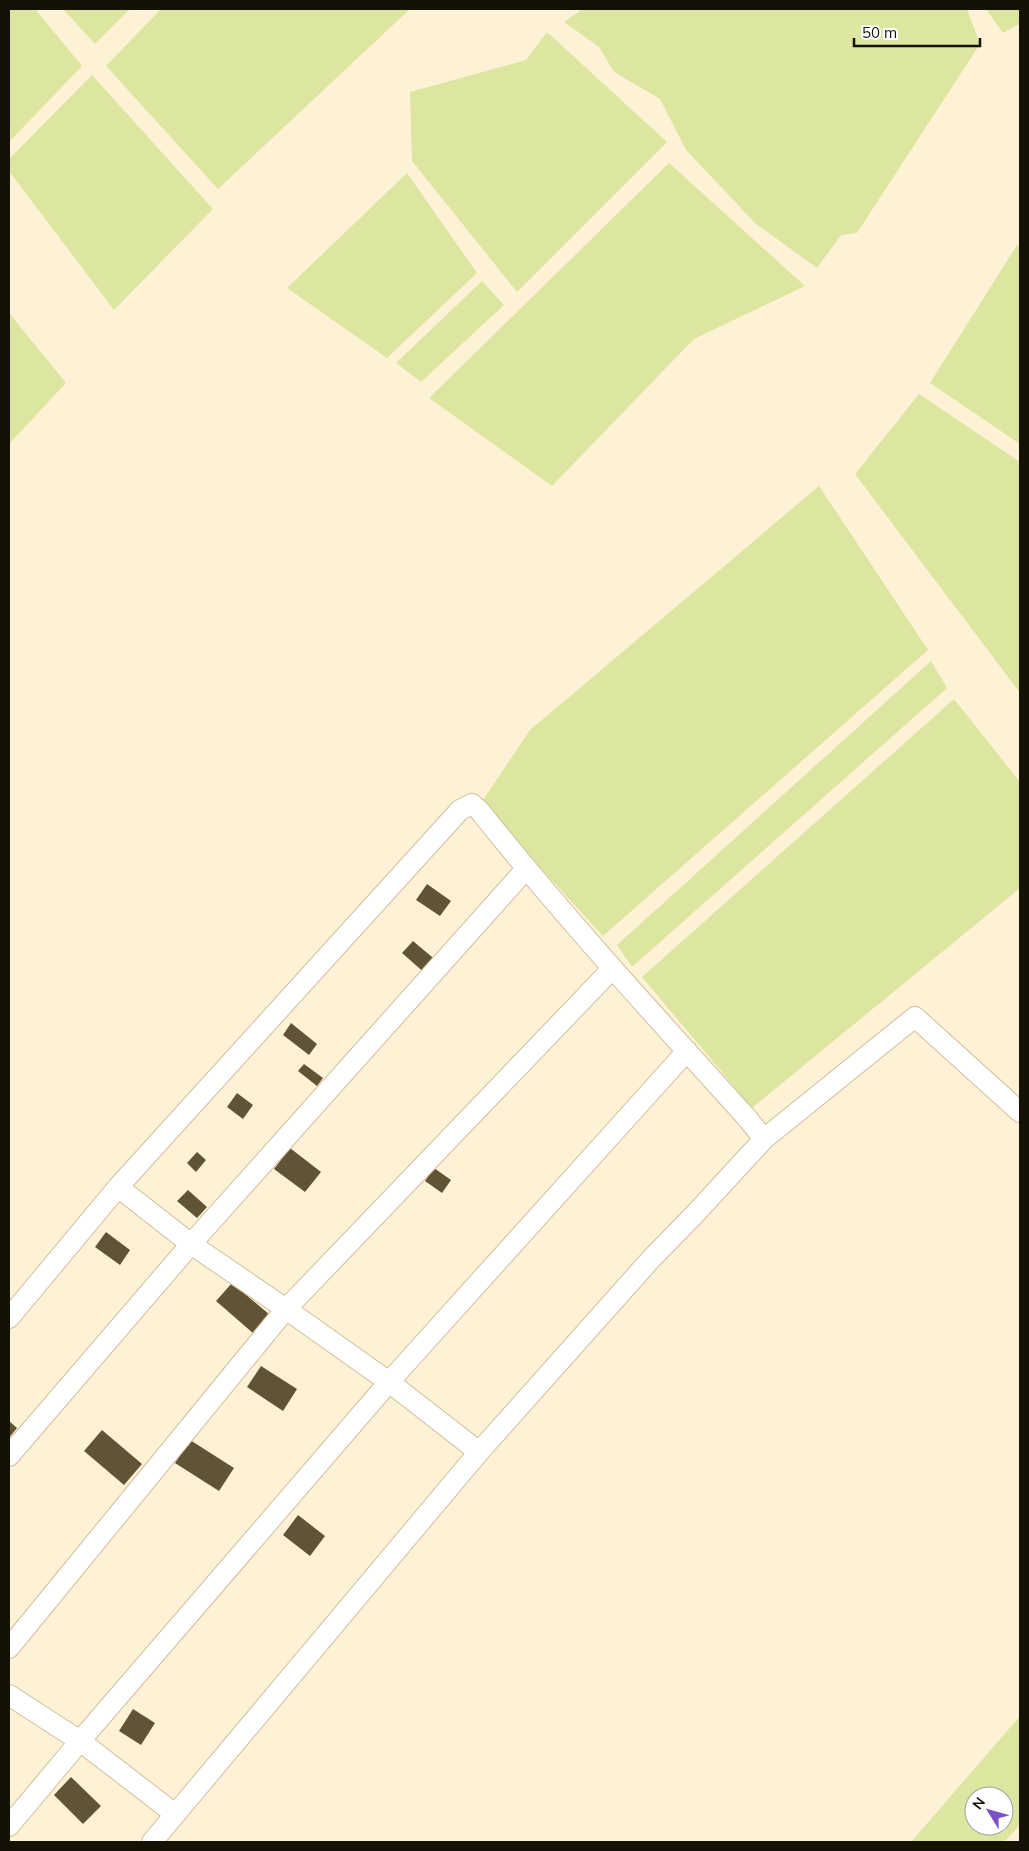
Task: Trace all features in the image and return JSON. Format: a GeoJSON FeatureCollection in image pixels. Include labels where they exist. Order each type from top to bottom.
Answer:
{"type":"FeatureCollection","features":[{"type":"Feature","properties":{"kind":"street"},"geometry":{"type":"LineString","coordinates":[[9,1318],[118,1187],[460,810],[472,804],[480,810],[526,869],[612,969],[764,1139]]}},
{"type":"Feature","properties":{"kind":"street"},"geometry":{"type":"LineString","coordinates":[[9,1456],[191,1244],[526,869]]}},
{"type":"Feature","properties":{"kind":"street"},"geometry":{"type":"LineString","coordinates":[[9,1648],[286,1309],[612,969]]}},
{"type":"Feature","properties":{"kind":"street"},"geometry":{"type":"LineString","coordinates":[[152,1842],[479,1452],[651,1259],[764,1139],[915,1017],[1020,1112]]}},
{"type":"Feature","properties":{"kind":"street"},"geometry":{"type":"LineString","coordinates":[[9,1826],[389,1382],[687,1051]]}},
{"type":"Feature","properties":{"kind":"street"},"geometry":{"type":"LineString","coordinates":[[118,1187],[191,1244],[389,1382],[479,1452]]}},
{"type":"Feature","properties":{"kind":"street"},"geometry":{"type":"LineString","coordinates":[[9,1695],[80,1741],[175,1814]]}},
{"type":"Feature","properties":{"kind":"green space"},"geometry":{"type":"Polygon","coordinates":[[[9,9],[35,9],[82,66],[9,142],[9,9]]]}},
{"type":"Feature","properties":{"kind":"green space"},"geometry":{"type":"Polygon","coordinates":[[[63,9],[130,9],[95,44],[63,9]]]}},
{"type":"Feature","properties":{"kind":"green space"},"geometry":{"type":"Polygon","coordinates":[[[161,9],[410,9],[218,189],[106,66],[161,9]]]}},
{"type":"Feature","properties":{"kind":"green space"},"geometry":{"type":"Polygon","coordinates":[[[583,9],[967,9],[980,44],[857,233],[841,235],[817,268],[756,224],[686,150],[660,99],[614,72],[599,47],[564,22],[583,9]]]}},
{"type":"Feature","properties":{"kind":"green space"},"geometry":{"type":"Polygon","coordinates":[[[986,9],[1020,9],[1020,24],[1003,33],[986,9]]]}},
{"type":"Feature","properties":{"kind":"green space"},"geometry":{"type":"Polygon","coordinates":[[[547,32],[667,142],[517,292],[412,161],[410,92],[526,60],[547,32]]]}},
{"type":"Feature","properties":{"kind":"green space"},"geometry":{"type":"Polygon","coordinates":[[[92,75],[213,209],[114,310],[9,171],[9,159],[92,75]]]}},
{"type":"Feature","properties":{"kind":"green space"},"geometry":{"type":"Polygon","coordinates":[[[669,163],[805,286],[694,339],[552,486],[429,398],[669,163]]]}},
{"type":"Feature","properties":{"kind":"green space"},"geometry":{"type":"Polygon","coordinates":[[[407,173],[477,273],[387,358],[287,288],[407,173]]]}},
{"type":"Feature","properties":{"kind":"green space"},"geometry":{"type":"Polygon","coordinates":[[[1017,245],[1020,247],[1020,444],[930,383],[1017,245]]]}},
{"type":"Feature","properties":{"kind":"green space"},"geometry":{"type":"Polygon","coordinates":[[[482,281],[504,305],[421,382],[396,363],[482,281]]]}},
{"type":"Feature","properties":{"kind":"green space"},"geometry":{"type":"Polygon","coordinates":[[[9,313],[66,383],[9,444],[9,313]]]}},
{"type":"Feature","properties":{"kind":"green space"},"geometry":{"type":"Polygon","coordinates":[[[919,394],[1020,462],[1020,693],[855,474],[919,394]]]}},
{"type":"Feature","properties":{"kind":"green space"},"geometry":{"type":"Polygon","coordinates":[[[819,486],[928,650],[603,936],[481,803],[530,730],[819,486]]]}},
{"type":"Feature","properties":{"kind":"green space"},"geometry":{"type":"Polygon","coordinates":[[[931,661],[947,688],[632,967],[617,945],[931,661]]]}},
{"type":"Feature","properties":{"kind":"green space"},"geometry":{"type":"Polygon","coordinates":[[[954,699],[1020,782],[1020,888],[752,1108],[642,977],[954,699]]]}},
{"type":"Feature","properties":{"kind":"green space"},"geometry":{"type":"Polygon","coordinates":[[[1020,1716],[1020,1825],[1014,1831],[1014,1786],[964,1786],[964,1836],[1010,1836],[1004,1842],[911,1842],[1020,1716]]]}},
{"type":"Feature","properties":{"kind":"building"},"geometry":{"type":"Polygon","coordinates":[[[427,884],[451,901],[440,916],[416,900],[427,884]]]}},
{"type":"Feature","properties":{"kind":"building"},"geometry":{"type":"Polygon","coordinates":[[[413,941],[438,962],[427,975],[402,953],[413,941]]]}},
{"type":"Feature","properties":{"kind":"building"},"geometry":{"type":"Polygon","coordinates":[[[291,1023],[317,1044],[309,1055],[283,1035],[291,1023]]]}},
{"type":"Feature","properties":{"kind":"building"},"geometry":{"type":"Polygon","coordinates":[[[304,1064],[323,1078],[317,1086],[298,1071],[304,1064]]]}},
{"type":"Feature","properties":{"kind":"building"},"geometry":{"type":"Polygon","coordinates":[[[237,1093],[253,1105],[243,1119],[227,1107],[237,1093]]]}},
{"type":"Feature","properties":{"kind":"building"},"geometry":{"type":"Polygon","coordinates":[[[290,1148],[321,1172],[305,1192],[274,1169],[290,1148]]]}},
{"type":"Feature","properties":{"kind":"building"},"geometry":{"type":"Polygon","coordinates":[[[197,1152],[206,1160],[196,1172],[187,1163],[197,1152]]]}},
{"type":"Feature","properties":{"kind":"building"},"geometry":{"type":"Polygon","coordinates":[[[434,1168],[451,1180],[442,1193],[425,1181],[434,1168]]]}},
{"type":"Feature","properties":{"kind":"building"},"geometry":{"type":"Polygon","coordinates":[[[188,1190],[207,1207],[197,1218],[177,1201],[188,1190]]]}},
{"type":"Feature","properties":{"kind":"building"},"geometry":{"type":"Polygon","coordinates":[[[106,1232],[130,1250],[120,1265],[95,1247],[106,1232]]]}},
{"type":"Feature","properties":{"kind":"building"},"geometry":{"type":"Polygon","coordinates":[[[232,1283],[270,1315],[254,1334],[216,1301],[232,1283]]]}},
{"type":"Feature","properties":{"kind":"building"},"geometry":{"type":"Polygon","coordinates":[[[261,1366],[297,1389],[283,1411],[247,1387],[261,1366]]]}},
{"type":"Feature","properties":{"kind":"building"},"geometry":{"type":"Polygon","coordinates":[[[9,1421],[17,1428],[9,1438],[9,1421]]]}},
{"type":"Feature","properties":{"kind":"building"},"geometry":{"type":"Polygon","coordinates":[[[102,1430],[142,1464],[124,1485],[84,1451],[102,1430]]]}},
{"type":"Feature","properties":{"kind":"building"},"geometry":{"type":"Polygon","coordinates":[[[190,1440],[234,1468],[219,1491],[175,1463],[190,1440]]]}},
{"type":"Feature","properties":{"kind":"building"},"geometry":{"type":"Polygon","coordinates":[[[298,1515],[325,1536],[310,1556],[283,1535],[298,1515]]]}},
{"type":"Feature","properties":{"kind":"building"},"geometry":{"type":"Polygon","coordinates":[[[133,1709],[155,1723],[141,1745],[119,1731],[133,1709]]]}},
{"type":"Feature","properties":{"kind":"building"},"geometry":{"type":"Polygon","coordinates":[[[71,1777],[101,1806],[83,1824],[54,1795],[71,1777]]]}}]}
